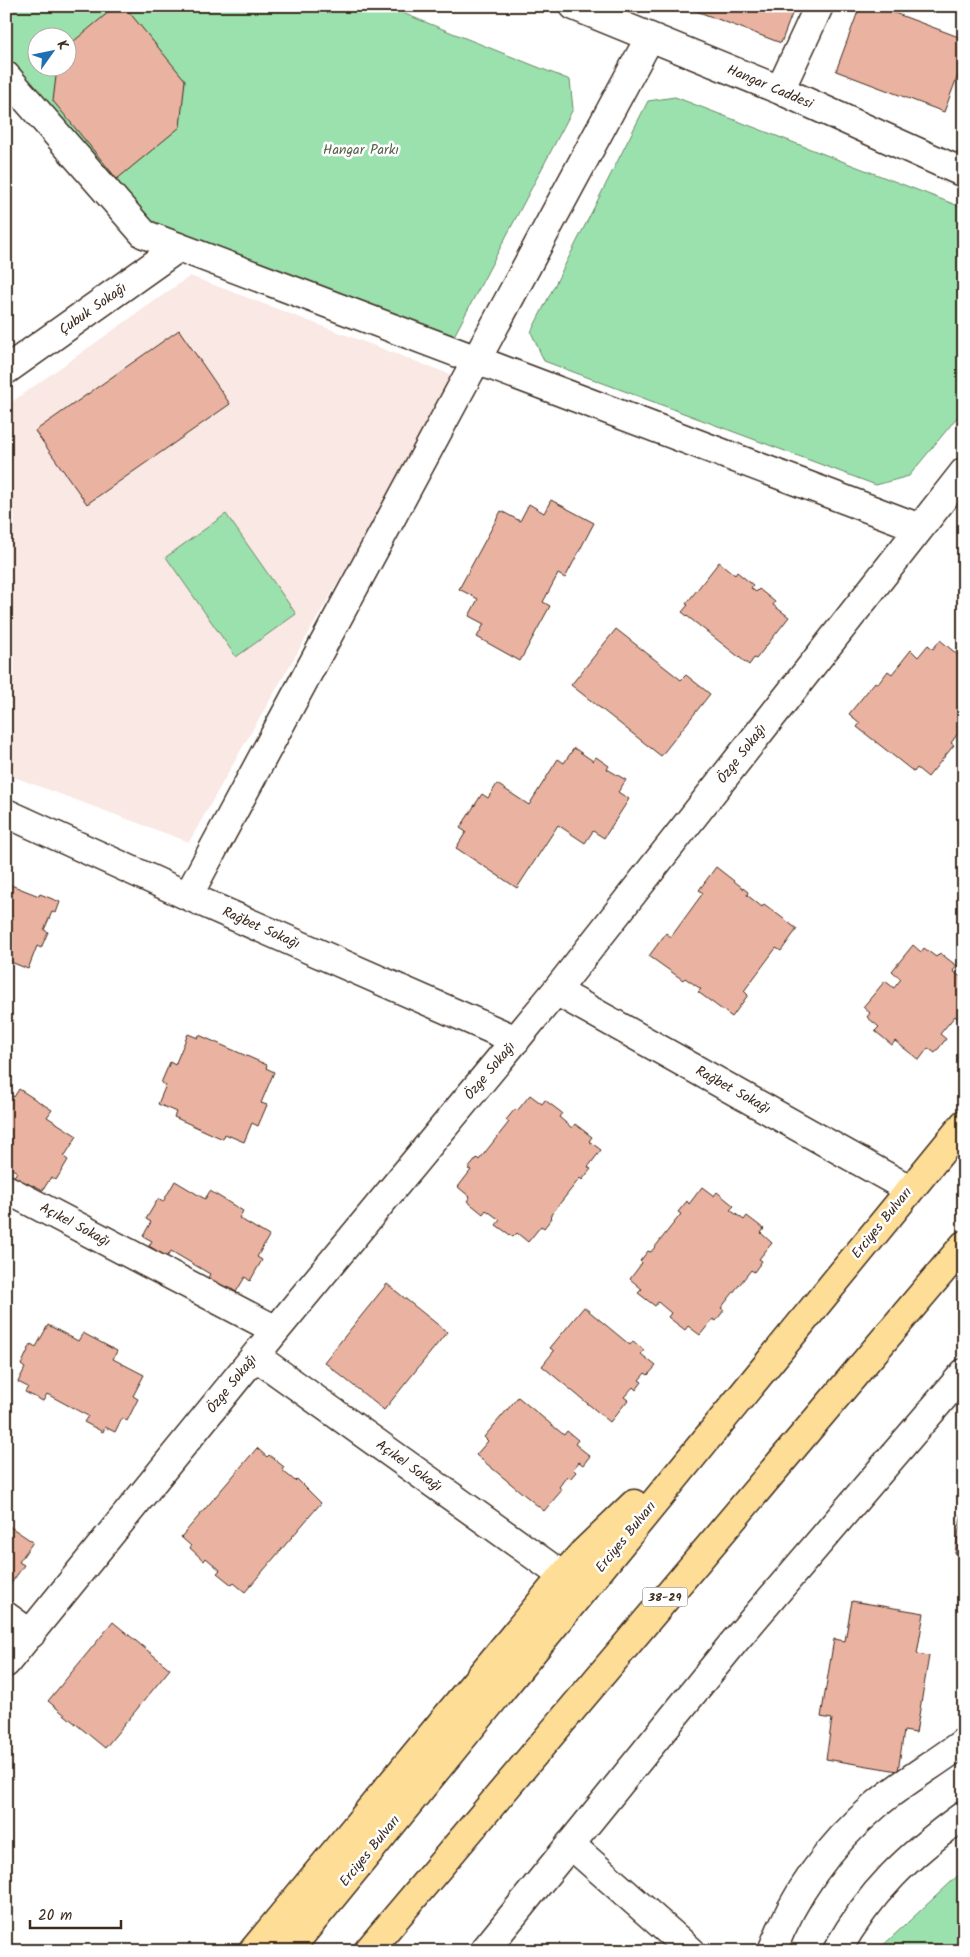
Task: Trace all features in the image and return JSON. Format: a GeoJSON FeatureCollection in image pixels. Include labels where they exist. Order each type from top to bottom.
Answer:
{"type":"FeatureCollection","features":[{"type":"Feature","properties":{"kind":"highway","name":"Erciyes Bulvarı"},"geometry":{"type":"LineString","coordinates":[[288,1951],[964,1124]]}},
{"type":"Feature","properties":{"kind":"highway","name":"38-29"},"geometry":{"type":"LineString","coordinates":[[368,1951],[964,1245]]}},
{"type":"Feature","properties":{"kind":"highway"},"geometry":{"type":"LineString","coordinates":[[253,1951],[582,1554],[720,1421]]}},
{"type":"Feature","properties":{"kind":"street","name":"Hangar Caddesi"},"geometry":{"type":"LineString","coordinates":[[574,6],[780,90],[964,173]]}},
{"type":"Feature","properties":{"kind":"street"},"geometry":{"type":"LineString","coordinates":[[780,90],[819,6]]}},
{"type":"Feature","properties":{"kind":"street"},"geometry":{"type":"LineString","coordinates":[[188,896],[650,37]]}},
{"type":"Feature","properties":{"kind":"street"},"geometry":{"type":"LineString","coordinates":[[6,76],[144,234],[920,528]]}},
{"type":"Feature","properties":{"kind":"street","name":"Çubuk Sokağı"},"geometry":{"type":"LineString","coordinates":[[6,370],[179,248]]}},
{"type":"Feature","properties":{"kind":"street","name":"Özge Sokağı"},"geometry":{"type":"LineString","coordinates":[[6,1663],[276,1330],[556,991],[964,472]]}},
{"type":"Feature","properties":{"kind":"street","name":"Rağbet Sokağı"},"geometry":{"type":"LineString","coordinates":[[6,813],[188,896],[516,1040]]}},
{"type":"Feature","properties":{"kind":"street","name":"Rağbet Sokağı"},"geometry":{"type":"LineString","coordinates":[[556,991],[909,1189]]}},
{"type":"Feature","properties":{"kind":"street","name":"Açıkel Sokağı"},"geometry":{"type":"LineString","coordinates":[[6,1189],[276,1330]]}},
{"type":"Feature","properties":{"kind":"street","name":"Açıkel Sokağı"},"geometry":{"type":"LineString","coordinates":[[255,1356],[563,1576]]}},
{"type":"Feature","properties":{"kind":"street"},"geometry":{"type":"LineString","coordinates":[[484,1951],[740,1635],[964,1373]]}},
{"type":"Feature","properties":{"kind":"street"},"geometry":{"type":"LineString","coordinates":[[6,1616],[31,1634]]}},
{"type":"Feature","properties":{"kind":"street"},"geometry":{"type":"LineString","coordinates":[[772,1951],[793,1907],[809,1880],[844,1837],[878,1804],[964,1742]]}},
{"type":"Feature","properties":{"kind":"street"},"geometry":{"type":"LineString","coordinates":[[837,1951],[864,1908],[881,1886],[924,1845],[964,1815]]}},
{"type":"Feature","properties":{"kind":"street"},"geometry":{"type":"LineString","coordinates":[[570,1844],[691,1951]]}},
{"type":"Feature","properties":{"kind":"shaded area"},"geometry":{"type":"Polygon","coordinates":[[[190,276],[457,377],[189,842],[6,774],[6,406],[190,276]]]}},
{"type":"Feature","properties":{"kind":"green space","name":"Hangar Parkı"},"geometry":{"type":"Polygon","coordinates":[[[6,6],[385,6],[570,80],[573,109],[454,336],[151,224],[6,62],[6,6]]]}},
{"type":"Feature","properties":{"kind":"green space"},"geometry":{"type":"Polygon","coordinates":[[[675,97],[964,208],[964,409],[909,476],[876,485],[544,361],[531,332],[648,101],[675,97]]]}},
{"type":"Feature","properties":{"kind":"green space"},"geometry":{"type":"Polygon","coordinates":[[[226,514],[296,614],[236,657],[166,557],[226,514]]]}},
{"type":"Feature","properties":{"kind":"green space"},"geometry":{"type":"Polygon","coordinates":[[[964,1870],[964,1951],[877,1951],[964,1870]]]}},
{"type":"Feature","properties":{"kind":"building"},"geometry":{"type":"Polygon","coordinates":[[[116,6],[124,6],[185,80],[180,127],[117,179],[53,101],[56,78],[78,78],[78,38],[116,6]]]}},
{"type":"Feature","properties":{"kind":"building"},"geometry":{"type":"Polygon","coordinates":[[[683,6],[795,6],[781,43],[683,6]]]}},
{"type":"Feature","properties":{"kind":"building"},"geometry":{"type":"Polygon","coordinates":[[[860,6],[876,6],[964,39],[964,59],[944,112],[836,71],[860,6]]]}},
{"type":"Feature","properties":{"kind":"building"},"geometry":{"type":"Polygon","coordinates":[[[179,330],[230,404],[87,504],[35,431],[179,330]]]}},
{"type":"Feature","properties":{"kind":"building"},"geometry":{"type":"Polygon","coordinates":[[[551,500],[594,523],[565,578],[558,574],[543,602],[550,606],[520,661],[477,637],[484,624],[469,616],[478,599],[459,589],[501,511],[520,521],[529,504],[544,513],[551,500]]]}},
{"type":"Feature","properties":{"kind":"building"},"geometry":{"type":"Polygon","coordinates":[[[719,562],[735,575],[737,572],[753,585],[751,588],[756,592],[759,589],[775,602],[773,605],[789,617],[756,659],[754,658],[749,665],[682,612],[688,605],[686,604],[719,562]]]}},
{"type":"Feature","properties":{"kind":"building"},"geometry":{"type":"Polygon","coordinates":[[[616,629],[681,680],[686,675],[710,694],[661,756],[571,685],[616,629]]]}},
{"type":"Feature","properties":{"kind":"building"},"geometry":{"type":"Polygon","coordinates":[[[940,640],[964,660],[964,719],[958,727],[961,729],[951,743],[954,745],[928,777],[917,768],[914,772],[857,727],[860,723],[849,714],[875,682],[878,684],[888,671],[892,674],[911,650],[918,657],[928,645],[933,649],[940,640]]]}},
{"type":"Feature","properties":{"kind":"building"},"geometry":{"type":"Polygon","coordinates":[[[574,748],[593,761],[596,757],[609,766],[607,769],[626,780],[618,792],[629,799],[604,838],[593,831],[585,843],[558,825],[517,888],[456,848],[466,832],[460,828],[482,794],[488,798],[497,784],[529,805],[558,759],[564,763],[574,748]]]}},
{"type":"Feature","properties":{"kind":"building"},"geometry":{"type":"Polygon","coordinates":[[[716,867],[748,892],[747,895],[762,907],[764,904],[797,929],[781,951],[776,948],[744,991],[748,995],[732,1017],[698,992],[701,989],[685,978],[683,980],[649,956],[666,933],[671,937],[703,893],[699,890],[716,867]]]}},
{"type":"Feature","properties":{"kind":"building"},"geometry":{"type":"Polygon","coordinates":[[[6,883],[60,902],[56,913],[52,912],[44,930],[48,932],[41,948],[37,946],[28,969],[6,960],[6,883]]]}},
{"type":"Feature","properties":{"kind":"building"},"geometry":{"type":"Polygon","coordinates":[[[913,945],[921,952],[924,948],[936,957],[940,953],[957,966],[953,971],[964,980],[964,1017],[961,1021],[955,1016],[940,1034],[946,1039],[935,1053],[928,1048],[919,1060],[895,1041],[892,1045],[875,1031],[879,1027],[867,1017],[870,1013],[863,1007],[885,981],[894,988],[901,979],[892,971],[913,945]]]}},
{"type":"Feature","properties":{"kind":"building"},"geometry":{"type":"Polygon","coordinates":[[[188,1034],[198,1038],[199,1035],[267,1065],[266,1068],[274,1072],[261,1103],[267,1105],[258,1126],[252,1123],[244,1142],[225,1134],[223,1139],[174,1117],[176,1112],[158,1104],[166,1085],[161,1083],[170,1062],[175,1065],[188,1034]]]}},
{"type":"Feature","properties":{"kind":"building"},"geometry":{"type":"Polygon","coordinates":[[[19,1089],[52,1110],[47,1117],[77,1136],[64,1157],[68,1160],[56,1180],[51,1177],[43,1190],[33,1185],[30,1189],[13,1178],[17,1172],[6,1165],[6,1092],[14,1097],[19,1089]]]}},
{"type":"Feature","properties":{"kind":"building"},"geometry":{"type":"Polygon","coordinates":[[[530,1095],[542,1104],[545,1100],[562,1113],[559,1117],[572,1128],[575,1124],[592,1137],[589,1141],[601,1150],[588,1167],[591,1169],[582,1180],[580,1178],[550,1216],[552,1218],[544,1228],[541,1226],[528,1242],[517,1233],[513,1237],[496,1225],[500,1220],[486,1210],[483,1214],[467,1201],[470,1197],[458,1187],[471,1170],[468,1169],[477,1158],[479,1160],[509,1122],[506,1120],[515,1109],[517,1111],[530,1095]]]}},
{"type":"Feature","properties":{"kind":"building"},"geometry":{"type":"Polygon","coordinates":[[[175,1181],[205,1199],[210,1191],[243,1211],[239,1218],[269,1236],[257,1257],[262,1260],[250,1281],[245,1277],[236,1292],[227,1286],[224,1291],[207,1280],[210,1274],[171,1251],[167,1257],[149,1246],[152,1241],[143,1236],[151,1222],[146,1219],[158,1199],[163,1202],[175,1181]]]}},
{"type":"Feature","properties":{"kind":"building"},"geometry":{"type":"Polygon","coordinates":[[[702,1187],[714,1196],[717,1192],[734,1206],[730,1210],[744,1220],[747,1216],[764,1229],[761,1233],[772,1243],[759,1259],[762,1261],[754,1272],[751,1270],[721,1308],[724,1310],[716,1321],[713,1319],[700,1335],[688,1326],[685,1330],[668,1317],[671,1313],[658,1302],[655,1306],[638,1293],[642,1289],[630,1279],[642,1263],[640,1261],[648,1251],[651,1252],[681,1214],[678,1212],[687,1201],[689,1204],[702,1187]]]}},
{"type":"Feature","properties":{"kind":"building"},"geometry":{"type":"Polygon","coordinates":[[[387,1284],[447,1332],[384,1410],[324,1362],[387,1284]]]}},
{"type":"Feature","properties":{"kind":"building"},"geometry":{"type":"Polygon","coordinates":[[[584,1307],[630,1345],[633,1341],[644,1350],[641,1354],[656,1366],[648,1375],[645,1373],[639,1380],[642,1382],[636,1390],[633,1387],[624,1397],[628,1400],[610,1422],[542,1366],[554,1351],[550,1348],[584,1307]]]}},
{"type":"Feature","properties":{"kind":"building"},"geometry":{"type":"Polygon","coordinates":[[[48,1325],[78,1341],[83,1333],[117,1351],[113,1359],[144,1375],[133,1396],[138,1399],[127,1421],[122,1418],[115,1432],[105,1427],[103,1432],[84,1422],[88,1416],[47,1394],[43,1401],[25,1392],[28,1387],[18,1382],[25,1368],[21,1365],[31,1344],[36,1347],[48,1325]]]}},
{"type":"Feature","properties":{"kind":"building"},"geometry":{"type":"Polygon","coordinates":[[[518,1397],[564,1435],[567,1431],[578,1440],[575,1444],[590,1456],[583,1465],[579,1462],[573,1469],[576,1472],[570,1479],[567,1476],[559,1487],[562,1490],[544,1511],[476,1455],[488,1441],[484,1437],[518,1397]]]}},
{"type":"Feature","properties":{"kind":"building"},"geometry":{"type":"Polygon","coordinates":[[[257,1448],[267,1457],[269,1455],[284,1467],[282,1470],[295,1481],[297,1479],[321,1503],[245,1592],[234,1583],[232,1585],[217,1573],[220,1570],[206,1558],[204,1561],[181,1537],[257,1448]]]}},
{"type":"Feature","properties":{"kind":"building"},"geometry":{"type":"Polygon","coordinates":[[[964,1500],[964,1554],[955,1553],[964,1500]]]}},
{"type":"Feature","properties":{"kind":"building"},"geometry":{"type":"Polygon","coordinates":[[[6,1524],[33,1542],[19,1562],[24,1565],[10,1585],[6,1582],[6,1524]]]}},
{"type":"Feature","properties":{"kind":"building"},"geometry":{"type":"Polygon","coordinates":[[[964,1572],[964,1595],[960,1595],[964,1572]]]}},
{"type":"Feature","properties":{"kind":"building"},"geometry":{"type":"Polygon","coordinates":[[[852,1601],[924,1613],[917,1654],[929,1656],[916,1733],[904,1731],[898,1771],[826,1759],[832,1719],[821,1717],[834,1639],[845,1641],[852,1601]]]}},
{"type":"Feature","properties":{"kind":"building"},"geometry":{"type":"Polygon","coordinates":[[[113,1622],[170,1669],[105,1748],[48,1701],[113,1622]]]}}]}
